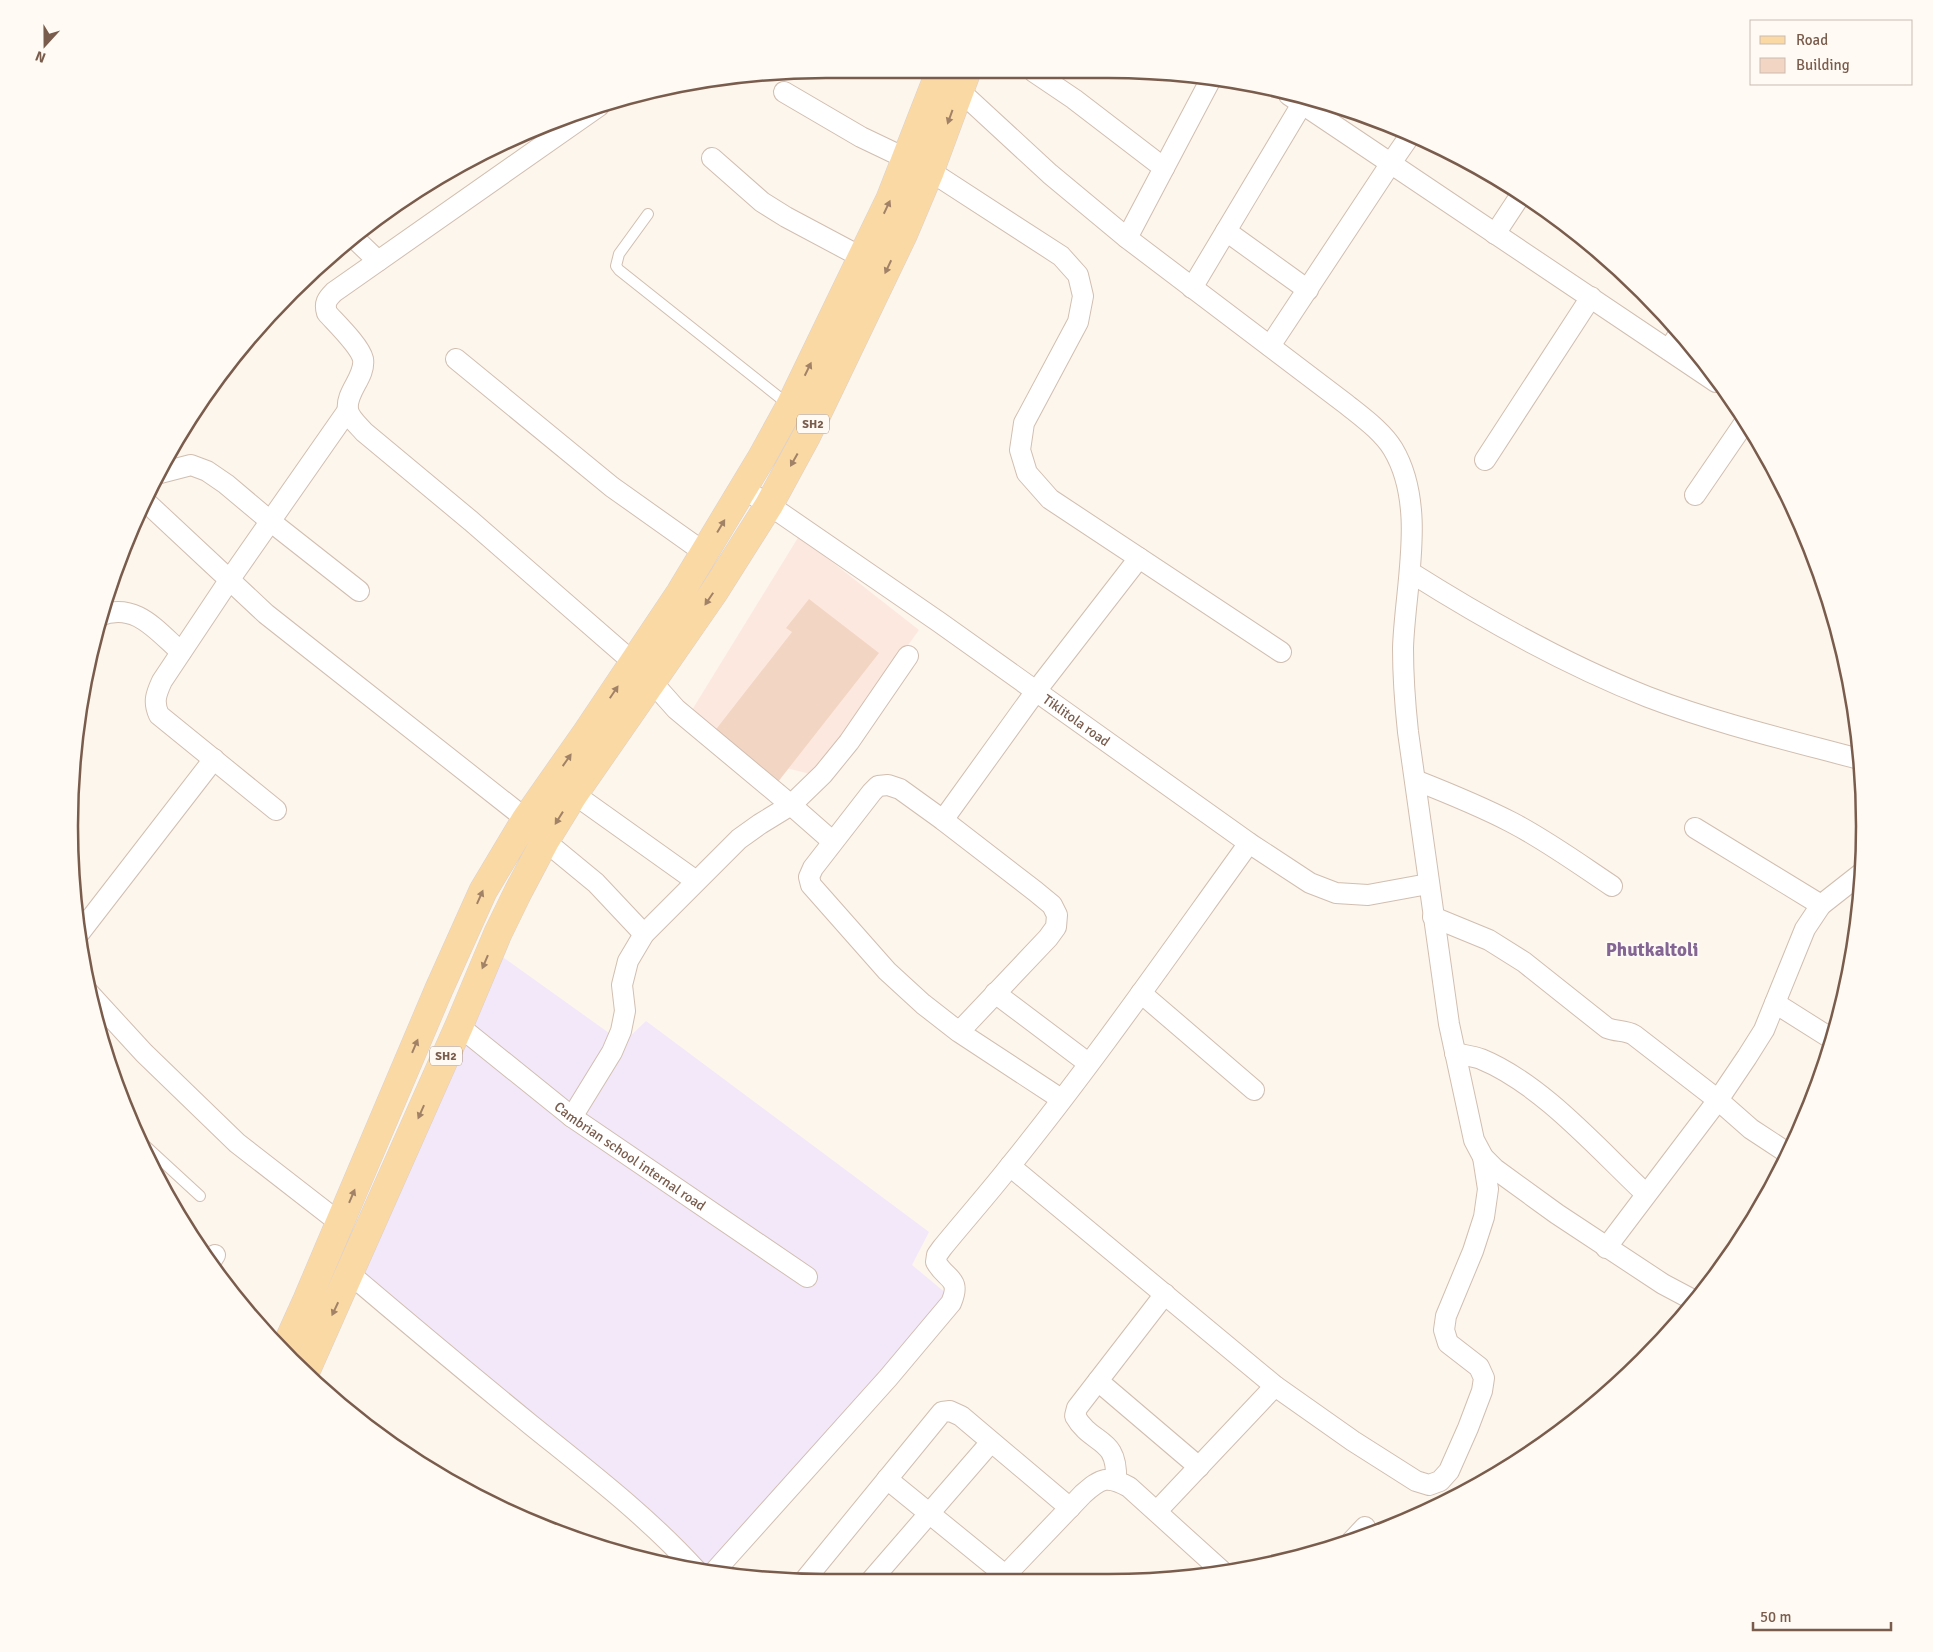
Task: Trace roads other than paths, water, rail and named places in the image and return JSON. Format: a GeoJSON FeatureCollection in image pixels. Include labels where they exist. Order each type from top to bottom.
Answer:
{"type":"FeatureCollection","features":[{"type":"Feature","properties":{"kind":"main road","name":"SH2"},"geometry":{"type":"LineString","coordinates":[[287,1344],[483,891],[526,819],[643,672],[714,592],[769,505],[807,435],[904,235],[938,78]]}},
{"type":"Feature","properties":{"kind":"main road","name":"SH2"},"geometry":{"type":"LineString","coordinates":[[308,1366],[459,1026],[498,932],[545,841],[574,794],[643,672],[705,553],[744,489],[790,406],[863,258],[918,165],[964,81]]}},
{"type":"Feature","properties":{"kind":"street"},"geometry":{"type":"LineString","coordinates":[[1043,78],[1074,99],[1164,168]]}},
{"type":"Feature","properties":{"kind":"street"},"geometry":{"type":"LineString","coordinates":[[964,81],[1050,174],[1127,238],[1353,409],[1373,426],[1392,448],[1403,472],[1409,501],[1410,572],[1403,646],[1403,685],[1433,917],[1455,1053],[1474,1140],[1483,1157],[1495,1169],[1606,1248],[1663,1284],[1688,1297]]}},
{"type":"Feature","properties":{"kind":"street"},"geometry":{"type":"LineString","coordinates":[[1127,238],[1208,85]]}},
{"type":"Feature","properties":{"kind":"street"},"geometry":{"type":"LineString","coordinates":[[784,92],[861,138],[918,165],[1061,256],[1078,275],[1083,296],[1078,322],[1024,423],[1020,450],[1027,473],[1050,499],[1281,652]]}},
{"type":"Feature","properties":{"kind":"street"},"geometry":{"type":"LineString","coordinates":[[1192,288],[1226,231],[1295,102]]}},
{"type":"Feature","properties":{"kind":"street"},"geometry":{"type":"LineString","coordinates":[[1303,104],[1703,373]]}},
{"type":"Feature","properties":{"kind":"street"},"geometry":{"type":"LineString","coordinates":[[276,810],[159,715],[155,706],[156,694],[162,681],[230,579],[348,410],[350,398],[363,368],[362,357],[356,347],[327,313],[325,306],[328,299],[334,292],[557,128]]}},
{"type":"Feature","properties":{"kind":"street"},"geometry":{"type":"LineString","coordinates":[[1270,346],[1407,140]]}},
{"type":"Feature","properties":{"kind":"street"},"geometry":{"type":"LineString","coordinates":[[712,158],[762,202],[863,258]]}},
{"type":"Feature","properties":{"kind":"street"},"geometry":{"type":"LineString","coordinates":[[1495,234],[1517,200]]}},
{"type":"Feature","properties":{"kind":"street"},"geometry":{"type":"LineString","coordinates":[[1226,231],[1308,290]]}},
{"type":"Feature","properties":{"kind":"street"},"geometry":{"type":"LineString","coordinates":[[358,242],[378,261]]}},
{"type":"Feature","properties":{"kind":"street"},"geometry":{"type":"LineString","coordinates":[[1486,460],[1591,297]]}},
{"type":"Feature","properties":{"kind":"street"},"geometry":{"type":"LineString","coordinates":[[1669,350],[1676,339]]}},
{"type":"Feature","properties":{"kind":"street"},"geometry":{"type":"LineString","coordinates":[[456,359],[573,456],[705,553]]}},
{"type":"Feature","properties":{"kind":"street"},"geometry":{"type":"LineString","coordinates":[[348,410],[364,432],[471,521],[643,672],[676,709],[832,841]]}},
{"type":"Feature","properties":{"kind":"street"},"geometry":{"type":"LineString","coordinates":[[1694,495],[1740,429]]}},
{"type":"Feature","properties":{"kind":"street"},"geometry":{"type":"LineString","coordinates":[[168,471],[191,464],[207,471],[226,484],[359,592]]}},
{"type":"Feature","properties":{"kind":"street","name":"Tiklitola road"},"geometry":{"type":"LineString","coordinates":[[744,489],[1036,691],[1249,843],[1310,883],[1336,893],[1368,895],[1428,884]]}},
{"type":"Feature","properties":{"kind":"street"},"geometry":{"type":"LineString","coordinates":[[150,506],[266,614],[526,819]]}},
{"type":"Feature","properties":{"kind":"street"},"geometry":{"type":"LineString","coordinates":[[943,820],[1036,691],[1139,558]]}},
{"type":"Feature","properties":{"kind":"street"},"geometry":{"type":"LineString","coordinates":[[1410,572],[1467,608],[1522,638],[1571,663],[1648,697],[1712,720],[1852,757]]}},
{"type":"Feature","properties":{"kind":"street"},"geometry":{"type":"LineString","coordinates":[[109,612],[123,611],[138,616],[181,652]]}},
{"type":"Feature","properties":{"kind":"street"},"geometry":{"type":"LineString","coordinates":[[572,1117],[612,1052],[621,1032],[625,1010],[622,985],[628,961],[644,934],[739,839],[791,805],[823,774],[849,742],[908,656]]}},
{"type":"Feature","properties":{"kind":"street"},"geometry":{"type":"LineString","coordinates":[[84,927],[214,759]]}},
{"type":"Feature","properties":{"kind":"street"},"geometry":{"type":"LineString","coordinates":[[1415,780],[1462,799],[1512,823],[1612,886]]}},
{"type":"Feature","properties":{"kind":"street"},"geometry":{"type":"LineString","coordinates":[[959,1032],[1048,938],[1056,927],[1057,915],[1052,905],[1036,891],[900,789],[888,784],[878,786],[832,841],[813,868],[809,877],[811,885],[887,971],[923,1004],[959,1032],[1060,1099]]}},
{"type":"Feature","properties":{"kind":"street"},"geometry":{"type":"LineString","coordinates":[[574,794],[696,881]]}},
{"type":"Feature","properties":{"kind":"street"},"geometry":{"type":"LineString","coordinates":[[1695,828],[1821,905]]}},
{"type":"Feature","properties":{"kind":"street"},"geometry":{"type":"LineString","coordinates":[[545,841],[596,883],[644,934]]}},
{"type":"Feature","properties":{"kind":"street"},"geometry":{"type":"LineString","coordinates":[[719,1566],[888,1378],[951,1303],[956,1293],[955,1285],[951,1278],[939,1268],[936,1262],[937,1255],[1010,1166],[1088,1063],[1249,843]]}},
{"type":"Feature","properties":{"kind":"street"},"geometry":{"type":"LineString","coordinates":[[1606,1248],[1718,1100],[1764,1030],[1804,929],[1821,905],[1854,879]]}},
{"type":"Feature","properties":{"kind":"street"},"geometry":{"type":"LineString","coordinates":[[1433,917],[1489,940],[1524,962],[1607,1028],[1623,1030],[1634,1035],[1718,1100],[1751,1129],[1782,1149]]}},
{"type":"Feature","properties":{"kind":"street"},"geometry":{"type":"LineString","coordinates":[[996,993],[1088,1063]]}},
{"type":"Feature","properties":{"kind":"street"},"geometry":{"type":"LineString","coordinates":[[1141,993],[1254,1090]]}},
{"type":"Feature","properties":{"kind":"street"},"geometry":{"type":"LineString","coordinates":[[1775,1003],[1826,1035]]}},
{"type":"Feature","properties":{"kind":"street"},"geometry":{"type":"LineString","coordinates":[[99,1004],[144,1053],[237,1143],[340,1223]]}},
{"type":"Feature","properties":{"kind":"street","name":"Cambrian school internal road"},"geometry":{"type":"LineString","coordinates":[[459,1026],[572,1117],[807,1277]]}},
{"type":"Feature","properties":{"kind":"street"},"geometry":{"type":"LineString","coordinates":[[1455,1053],[1480,1059],[1511,1074],[1538,1092],[1646,1194]]}},
{"type":"Feature","properties":{"kind":"street"},"geometry":{"type":"LineString","coordinates":[[1010,1166],[1275,1386],[1353,1441],[1416,1481],[1429,1485],[1440,1481],[1449,1471],[1482,1391],[1484,1378],[1479,1367],[1448,1343],[1444,1330],[1446,1316],[1473,1251],[1484,1217],[1488,1189],[1483,1157]]}},
{"type":"Feature","properties":{"kind":"street"},"geometry":{"type":"LineString","coordinates":[[350,1274],[598,1479],[687,1561]]}},
{"type":"Feature","properties":{"kind":"street"},"geometry":{"type":"LineString","coordinates":[[1116,1480],[1117,1465],[1115,1457],[1108,1447],[1079,1423],[1076,1416],[1077,1408],[1165,1294]]}},
{"type":"Feature","properties":{"kind":"street"},"geometry":{"type":"LineString","coordinates":[[1098,1381],[1199,1467]]}},
{"type":"Feature","properties":{"kind":"street"},"geometry":{"type":"LineString","coordinates":[[1157,1511],[1275,1386]]}},
{"type":"Feature","properties":{"kind":"street"},"geometry":{"type":"LineString","coordinates":[[810,1574],[942,1412],[950,1411],[961,1416],[1070,1508]]}},
{"type":"Feature","properties":{"kind":"street"},"geometry":{"type":"LineString","coordinates":[[877,1574],[991,1442]]}},
{"type":"Feature","properties":{"kind":"street"},"geometry":{"type":"LineString","coordinates":[[1007,1574],[1094,1484],[1104,1478],[1116,1480],[1129,1487],[1217,1566]]}},
{"type":"Feature","properties":{"kind":"street"},"geometry":{"type":"LineString","coordinates":[[887,1479],[929,1512],[997,1574]]}},
{"type":"Feature","properties":{"kind":"lane"},"geometry":{"type":"LineString","coordinates":[[648,214],[619,254],[616,266],[790,406]]}},
{"type":"Feature","properties":{"kind":"lane"},"geometry":{"type":"LineString","coordinates":[[153,1153],[200,1196]]}},
{"type":"Feature","properties":{"kind":"district","name":"Phutkaltoli"},"geometry":{"type":"Point","coordinates":[1652,949]}}]}
